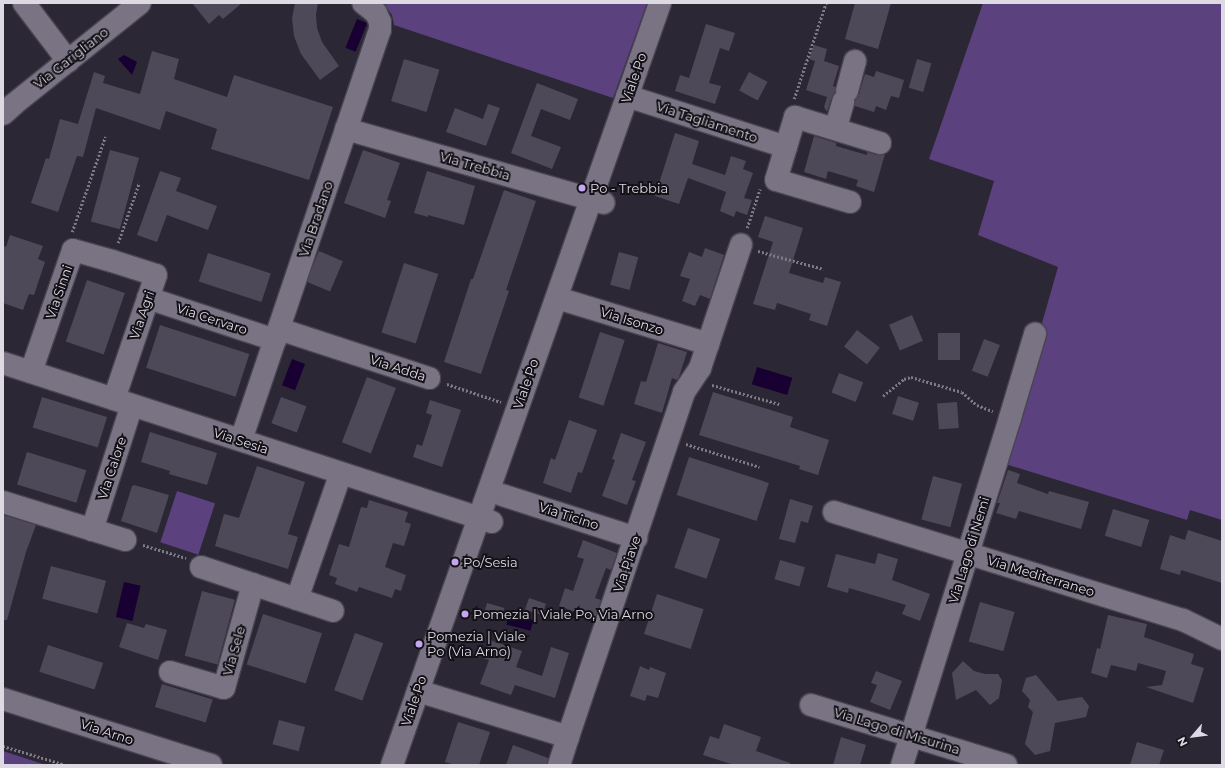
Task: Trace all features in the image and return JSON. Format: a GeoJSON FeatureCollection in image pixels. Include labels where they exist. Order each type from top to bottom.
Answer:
{"type":"FeatureCollection","features":[{"type":"Feature","properties":{"kind":"street"},"geometry":{"type":"LineString","coordinates":[[24,3],[68,60]]}},
{"type":"Feature","properties":{"kind":"street","name":"Via Garigliano"},"geometry":{"type":"LineString","coordinates":[[3,114],[140,3]]}},
{"type":"Feature","properties":{"kind":"street","name":"Via Bradano"},"geometry":{"type":"LineString","coordinates":[[241,440],[380,26],[376,13],[363,3]]}},
{"type":"Feature","properties":{"kind":"street","name":"Viale Po"},"geometry":{"type":"LineString","coordinates":[[634,99],[660,3]]}},
{"type":"Feature","properties":{"kind":"street","name":"Viale Po"},"geometry":{"type":"LineString","coordinates":[[486,520],[502,495],[563,300],[634,99],[674,3]]}},
{"type":"Feature","properties":{"kind":"street"},"geometry":{"type":"LineString","coordinates":[[842,104],[855,61]]}},
{"type":"Feature","properties":{"kind":"street","name":"Via Tagliamento"},"geometry":{"type":"LineString","coordinates":[[634,99],[786,147]]}},
{"type":"Feature","properties":{"kind":"street"},"geometry":{"type":"LineString","coordinates":[[850,202],[776,180],[795,118],[880,143]]}},
{"type":"Feature","properties":{"kind":"street","name":"Via Trebbia"},"geometry":{"type":"LineString","coordinates":[[346,129],[598,201]]}},
{"type":"Feature","properties":{"kind":"street","name":"Via Piave"},"geometry":{"type":"LineString","coordinates":[[559,765],[685,391],[700,368],[741,245]]}},
{"type":"Feature","properties":{"kind":"street","name":"Via Sinni"},"geometry":{"type":"LineString","coordinates":[[31,372],[73,250],[112,261]]}},
{"type":"Feature","properties":{"kind":"street","name":"Via Agri"},"geometry":{"type":"LineString","coordinates":[[112,261],[156,276],[148,298],[123,402]]}},
{"type":"Feature","properties":{"kind":"street","name":"Via Cervaro"},"geometry":{"type":"LineString","coordinates":[[148,298],[277,334]]}},
{"type":"Feature","properties":{"kind":"street","name":"Viale Po"},"geometry":{"type":"LineString","coordinates":[[392,765],[424,693],[486,520],[518,408],[563,300]]}},
{"type":"Feature","properties":{"kind":"street","name":"Via Isonzo"},"geometry":{"type":"LineString","coordinates":[[563,300],[708,344]]}},
{"type":"Feature","properties":{"kind":"street","name":"Via Adda"},"geometry":{"type":"LineString","coordinates":[[277,334],[429,378]]}},
{"type":"Feature","properties":{"kind":"street","name":"Via Lago di Nemi"},"geometry":{"type":"LineString","coordinates":[[902,765],[1035,334]]}},
{"type":"Feature","properties":{"kind":"street","name":"Via Sesia"},"geometry":{"type":"LineString","coordinates":[[3,363],[486,520]]}},
{"type":"Feature","properties":{"kind":"street","name":"Via Calore"},"geometry":{"type":"LineString","coordinates":[[92,530],[123,402]]}},
{"type":"Feature","properties":{"kind":"street"},"geometry":{"type":"LineString","coordinates":[[297,599],[341,473]]}},
{"type":"Feature","properties":{"kind":"street","name":"Via Ticino"},"geometry":{"type":"LineString","coordinates":[[502,495],[636,538]]}},
{"type":"Feature","properties":{"kind":"street"},"geometry":{"type":"LineString","coordinates":[[3,502],[125,540]]}},
{"type":"Feature","properties":{"kind":"street","name":"Via Mediterraneo"},"geometry":{"type":"LineString","coordinates":[[834,512],[1183,620],[1222,639]]}},
{"type":"Feature","properties":{"kind":"street"},"geometry":{"type":"LineString","coordinates":[[201,567],[333,611]]}},
{"type":"Feature","properties":{"kind":"street","name":"Via Sele"},"geometry":{"type":"LineString","coordinates":[[170,672],[224,688],[252,584]]}},
{"type":"Feature","properties":{"kind":"street"},"geometry":{"type":"LineString","coordinates":[[424,693],[568,737]]}},
{"type":"Feature","properties":{"kind":"street","name":"Viale Po"},"geometry":{"type":"LineString","coordinates":[[407,765],[424,693]]}},
{"type":"Feature","properties":{"kind":"street","name":"Via Arno"},"geometry":{"type":"LineString","coordinates":[[3,699],[211,765]]}},
{"type":"Feature","properties":{"kind":"street","name":"Via Lago di Misurina"},"geometry":{"type":"LineString","coordinates":[[811,705],[1006,765]]}},
{"type":"Feature","properties":{"kind":"path"},"geometry":{"type":"LineString","coordinates":[[795,118],[788,115],[826,3]]}},
{"type":"Feature","properties":{"kind":"path"},"geometry":{"type":"LineString","coordinates":[[73,250],[72,231],[105,137]]}},
{"type":"Feature","properties":{"kind":"path"},"geometry":{"type":"LineString","coordinates":[[776,180],[765,176],[741,245],[824,270]]}},
{"type":"Feature","properties":{"kind":"path"},"geometry":{"type":"LineString","coordinates":[[112,261],[139,183]]}},
{"type":"Feature","properties":{"kind":"path"},"geometry":{"type":"LineString","coordinates":[[884,396],[904,379],[911,377],[962,392],[977,405],[1010,418]]}},
{"type":"Feature","properties":{"kind":"path","name":"Via Adda"},"geometry":{"type":"LineString","coordinates":[[429,378],[518,408]]}},
{"type":"Feature","properties":{"kind":"path"},"geometry":{"type":"LineString","coordinates":[[693,379],[779,404]]}},
{"type":"Feature","properties":{"kind":"path"},"geometry":{"type":"LineString","coordinates":[[669,439],[760,467]]}},
{"type":"Feature","properties":{"kind":"path"},"geometry":{"type":"LineString","coordinates":[[125,540],[196,560],[201,567]]}},
{"type":"Feature","properties":{"kind":"path"},"geometry":{"type":"LineString","coordinates":[[3,746],[66,765]]}},
{"type":"Feature","properties":{"kind":"shaded area"},"geometry":{"type":"Polygon","coordinates":[[[383,3],[647,3],[613,98],[394,25],[392,15],[383,3]]]}},
{"type":"Feature","properties":{"kind":"shaded area"},"geometry":{"type":"Polygon","coordinates":[[[983,3],[1222,3],[1222,520],[1190,510],[1187,520],[1002,463],[1058,267],[978,235],[994,181],[929,159],[983,3]]]}},
{"type":"Feature","properties":{"kind":"shaded area"},"geometry":{"type":"Polygon","coordinates":[[[357,19],[367,23],[356,52],[345,48],[357,19]]]}},
{"type":"Feature","properties":{"kind":"shaded area"},"geometry":{"type":"Polygon","coordinates":[[[124,55],[137,62],[132,75],[118,59],[124,55]]]}},
{"type":"Feature","properties":{"kind":"shaded area"},"geometry":{"type":"Polygon","coordinates":[[[292,359],[305,364],[295,390],[282,385],[292,359]]]}},
{"type":"Feature","properties":{"kind":"shaded area"},"geometry":{"type":"Polygon","coordinates":[[[757,367],[792,378],[787,395],[752,384],[757,367]]]}},
{"type":"Feature","properties":{"kind":"shaded area"},"geometry":{"type":"Polygon","coordinates":[[[177,491],[215,503],[198,555],[160,542],[177,491]]]}},
{"type":"Feature","properties":{"kind":"shaded area"},"geometry":{"type":"Polygon","coordinates":[[[124,582],[141,586],[132,621],[116,617],[124,582]]]}},
{"type":"Feature","properties":{"kind":"shaded area"},"geometry":{"type":"Polygon","coordinates":[[[509,614],[533,620],[531,631],[506,625],[509,614]]]}},
{"type":"Feature","properties":{"kind":"shaded area"},"geometry":{"type":"Polygon","coordinates":[[[3,751],[46,765],[3,765],[3,751]]]}},
{"type":"Feature","properties":{"kind":"building"},"geometry":{"type":"Polygon","coordinates":[[[192,3],[242,3],[223,19],[219,15],[209,24],[192,3]]]}},
{"type":"Feature","properties":{"kind":"building"},"geometry":{"type":"Polygon","coordinates":[[[295,3],[318,3],[316,14],[317,28],[322,42],[339,66],[320,80],[301,54],[294,36],[292,18],[295,3]]]}},
{"type":"Feature","properties":{"kind":"building"},"geometry":{"type":"Polygon","coordinates":[[[855,3],[891,3],[878,49],[845,39],[855,3]]]}},
{"type":"Feature","properties":{"kind":"building"},"geometry":{"type":"Polygon","coordinates":[[[706,24],[735,33],[729,51],[720,48],[709,83],[721,86],[715,104],[675,91],[680,75],[689,78],[706,24]]]}},
{"type":"Feature","properties":{"kind":"building"},"geometry":{"type":"Polygon","coordinates":[[[814,45],[827,49],[824,61],[839,66],[833,86],[835,87],[835,93],[831,99],[827,112],[824,107],[827,97],[806,90],[815,61],[809,59],[814,45]]]}},
{"type":"Feature","properties":{"kind":"building"},"geometry":{"type":"Polygon","coordinates":[[[152,51],[179,59],[174,79],[227,97],[234,75],[333,107],[309,180],[211,149],[217,129],[166,111],[160,130],[96,108],[83,157],[77,156],[58,212],[31,203],[46,158],[49,159],[60,119],[78,124],[94,72],[105,76],[103,83],[140,94],[152,51]]]}},
{"type":"Feature","properties":{"kind":"building"},"geometry":{"type":"Polygon","coordinates":[[[404,59],[439,70],[427,112],[391,101],[404,59]]]}},
{"type":"Feature","properties":{"kind":"building"},"geometry":{"type":"Polygon","coordinates":[[[917,59],[931,63],[923,92],[909,88],[917,59]]]}},
{"type":"Feature","properties":{"kind":"building"},"geometry":{"type":"Polygon","coordinates":[[[876,71],[904,80],[899,98],[891,96],[886,110],[876,106],[874,112],[855,106],[855,100],[859,94],[865,74],[874,77],[876,71]]]}},
{"type":"Feature","properties":{"kind":"building"},"geometry":{"type":"Polygon","coordinates":[[[749,72],[768,82],[758,100],[739,91],[749,72]]]}},
{"type":"Feature","properties":{"kind":"building"},"geometry":{"type":"Polygon","coordinates":[[[537,83],[578,99],[570,120],[541,109],[531,136],[561,147],[552,169],[511,153],[537,83]]]}},
{"type":"Feature","properties":{"kind":"building"},"geometry":{"type":"Polygon","coordinates":[[[488,104],[500,108],[486,146],[446,132],[455,108],[483,119],[488,104]]]}},
{"type":"Feature","properties":{"kind":"building"},"geometry":{"type":"Polygon","coordinates":[[[675,133],[699,141],[692,164],[725,175],[731,156],[746,161],[743,169],[753,173],[744,198],[752,200],[747,215],[736,211],[734,217],[720,211],[726,192],[688,178],[679,204],[655,196],[675,133]]]}},
{"type":"Feature","properties":{"kind":"building"},"geometry":{"type":"Polygon","coordinates":[[[814,136],[836,143],[836,146],[867,155],[867,152],[877,155],[885,154],[874,192],[856,186],[858,180],[828,171],[826,179],[804,172],[814,136]]]}},
{"type":"Feature","properties":{"kind":"building"},"geometry":{"type":"Polygon","coordinates":[[[110,150],[139,158],[120,229],[91,221],[110,150]]]}},
{"type":"Feature","properties":{"kind":"building"},"geometry":{"type":"Polygon","coordinates":[[[363,150],[400,163],[387,200],[391,201],[385,218],[344,203],[363,150]]]}},
{"type":"Feature","properties":{"kind":"building"},"geometry":{"type":"Polygon","coordinates":[[[160,171],[181,178],[176,191],[217,206],[208,230],[167,215],[157,242],[137,235],[160,171]]]}},
{"type":"Feature","properties":{"kind":"building"},"geometry":{"type":"Polygon","coordinates":[[[427,171],[475,186],[464,225],[428,215],[428,217],[414,213],[427,171]]]}},
{"type":"Feature","properties":{"kind":"building"},"geometry":{"type":"Polygon","coordinates":[[[504,190],[536,201],[506,290],[509,291],[481,374],[444,362],[471,279],[473,279],[504,190]]]}},
{"type":"Feature","properties":{"kind":"building"},"geometry":{"type":"Polygon","coordinates":[[[765,216],[803,228],[789,273],[823,283],[825,277],[841,282],[827,326],[809,320],[811,314],[777,303],[775,310],[753,304],[773,242],[758,237],[765,216]]]}},
{"type":"Feature","properties":{"kind":"building"},"geometry":{"type":"Polygon","coordinates":[[[10,235],[43,246],[38,259],[45,262],[34,295],[29,294],[23,310],[3,303],[3,245],[6,247],[10,235]]]}},
{"type":"Feature","properties":{"kind":"building"},"geometry":{"type":"Polygon","coordinates":[[[705,248],[724,255],[710,299],[700,295],[695,306],[682,301],[690,279],[680,276],[689,252],[702,257],[705,248]]]}},
{"type":"Feature","properties":{"kind":"building"},"geometry":{"type":"Polygon","coordinates":[[[319,251],[343,261],[330,292],[306,281],[319,251]]]}},
{"type":"Feature","properties":{"kind":"building"},"geometry":{"type":"Polygon","coordinates":[[[619,252],[638,257],[630,290],[610,285],[619,252]]]}},
{"type":"Feature","properties":{"kind":"building"},"geometry":{"type":"Polygon","coordinates":[[[208,253],[271,273],[261,302],[199,282],[208,253]]]}},
{"type":"Feature","properties":{"kind":"building"},"geometry":{"type":"Polygon","coordinates":[[[404,263],[438,274],[416,344],[381,332],[404,263]]]}},
{"type":"Feature","properties":{"kind":"building"},"geometry":{"type":"Polygon","coordinates":[[[87,280],[125,293],[104,354],[66,341],[87,280]]]}},
{"type":"Feature","properties":{"kind":"building"},"geometry":{"type":"Polygon","coordinates":[[[912,315],[923,341],[900,351],[889,325],[912,315]]]}},
{"type":"Feature","properties":{"kind":"building"},"geometry":{"type":"Polygon","coordinates":[[[160,325],[249,354],[235,397],[146,368],[160,325]]]}},
{"type":"Feature","properties":{"kind":"building"},"geometry":{"type":"Polygon","coordinates":[[[857,330],[880,348],[867,364],[844,347],[857,330]]]}},
{"type":"Feature","properties":{"kind":"building"},"geometry":{"type":"Polygon","coordinates":[[[600,332],[625,340],[603,406],[579,398],[600,332]]]}},
{"type":"Feature","properties":{"kind":"building"},"geometry":{"type":"Polygon","coordinates":[[[938,333],[960,333],[960,360],[938,360],[938,333]]]}},
{"type":"Feature","properties":{"kind":"building"},"geometry":{"type":"Polygon","coordinates":[[[984,339],[1000,345],[988,377],[972,371],[984,339]]]}},
{"type":"Feature","properties":{"kind":"building"},"geometry":{"type":"Polygon","coordinates":[[[658,343],[687,352],[679,377],[677,380],[672,378],[662,413],[634,404],[641,381],[646,382],[658,343]]]}},
{"type":"Feature","properties":{"kind":"building"},"geometry":{"type":"Polygon","coordinates":[[[839,373],[863,382],[856,402],[831,393],[839,373]]]}},
{"type":"Feature","properties":{"kind":"building"},"geometry":{"type":"Polygon","coordinates":[[[367,377],[396,388],[371,453],[342,442],[367,377]]]}},
{"type":"Feature","properties":{"kind":"building"},"geometry":{"type":"Polygon","coordinates":[[[713,392],[793,417],[790,427],[829,440],[818,475],[799,469],[800,466],[699,435],[713,392]]]}},
{"type":"Feature","properties":{"kind":"building"},"geometry":{"type":"Polygon","coordinates":[[[898,396],[919,403],[913,421],[892,414],[898,396]]]}},
{"type":"Feature","properties":{"kind":"building"},"geometry":{"type":"Polygon","coordinates":[[[42,397],[107,417],[98,447],[33,428],[42,397]]]}},
{"type":"Feature","properties":{"kind":"building"},"geometry":{"type":"Polygon","coordinates":[[[281,397],[306,406],[297,433],[271,423],[281,397]]]}},
{"type":"Feature","properties":{"kind":"building"},"geometry":{"type":"Polygon","coordinates":[[[430,400],[461,410],[442,467],[413,457],[417,444],[422,446],[432,415],[426,413],[430,400]]]}},
{"type":"Feature","properties":{"kind":"building"},"geometry":{"type":"Polygon","coordinates":[[[957,402],[959,428],[939,429],[937,403],[957,402]]]}},
{"type":"Feature","properties":{"kind":"building"},"geometry":{"type":"Polygon","coordinates":[[[569,420],[597,430],[582,473],[578,472],[571,493],[543,483],[551,458],[555,460],[569,420]]]}},
{"type":"Feature","properties":{"kind":"building"},"geometry":{"type":"Polygon","coordinates":[[[150,432],[217,453],[207,485],[169,474],[170,471],[141,462],[150,432]]]}},
{"type":"Feature","properties":{"kind":"building"},"geometry":{"type":"Polygon","coordinates":[[[621,433],[646,442],[632,480],[636,481],[627,505],[602,496],[615,460],[612,459],[621,433]]]}},
{"type":"Feature","properties":{"kind":"building"},"geometry":{"type":"Polygon","coordinates":[[[27,452],[86,470],[76,503],[17,485],[27,452]]]}},
{"type":"Feature","properties":{"kind":"building"},"geometry":{"type":"Polygon","coordinates":[[[689,457],[769,483],[757,521],[677,495],[689,457]]]}},
{"type":"Feature","properties":{"kind":"building"},"geometry":{"type":"Polygon","coordinates":[[[257,466],[305,482],[288,534],[298,537],[288,569],[215,546],[224,514],[239,518],[257,466]]]}},
{"type":"Feature","properties":{"kind":"building"},"geometry":{"type":"Polygon","coordinates":[[[1008,470],[1020,474],[1017,483],[1048,494],[1049,491],[1089,502],[1081,529],[1019,511],[1016,519],[996,513],[1000,503],[997,503],[1008,470]]]}},
{"type":"Feature","properties":{"kind":"building"},"geometry":{"type":"Polygon","coordinates":[[[933,476],[962,484],[950,527],[921,519],[933,476]]]}},
{"type":"Feature","properties":{"kind":"building"},"geometry":{"type":"Polygon","coordinates":[[[134,485],[169,495],[157,533],[121,521],[132,486],[134,485]]]}},
{"type":"Feature","properties":{"kind":"building"},"geometry":{"type":"Polygon","coordinates":[[[790,499],[813,506],[808,523],[801,521],[795,543],[779,539],[790,499]]]}},
{"type":"Feature","properties":{"kind":"building"},"geometry":{"type":"Polygon","coordinates":[[[369,500],[408,512],[405,522],[411,524],[404,546],[393,543],[385,567],[406,575],[401,591],[395,589],[392,598],[359,587],[357,592],[335,584],[337,578],[329,575],[339,544],[349,547],[361,507],[367,508],[369,500]]]}},
{"type":"Feature","properties":{"kind":"building"},"geometry":{"type":"Polygon","coordinates":[[[1113,509],[1149,520],[1141,547],[1105,536],[1113,509]]]}},
{"type":"Feature","properties":{"kind":"building"},"geometry":{"type":"Polygon","coordinates":[[[3,515],[36,525],[26,552],[7,620],[3,620],[3,515]]]}},
{"type":"Feature","properties":{"kind":"building"},"geometry":{"type":"Polygon","coordinates":[[[688,528],[720,539],[706,579],[674,568],[688,528]]]}},
{"type":"Feature","properties":{"kind":"building"},"geometry":{"type":"Polygon","coordinates":[[[1188,530],[1222,541],[1222,583],[1181,570],[1180,575],[1160,569],[1170,535],[1185,540],[1188,530]]]}},
{"type":"Feature","properties":{"kind":"building"},"geometry":{"type":"Polygon","coordinates":[[[583,540],[617,553],[611,570],[606,568],[595,598],[601,600],[595,619],[559,606],[565,588],[573,591],[584,559],[577,557],[583,540]]]}},
{"type":"Feature","properties":{"kind":"building"},"geometry":{"type":"Polygon","coordinates":[[[878,553],[898,559],[892,580],[930,594],[920,621],[902,614],[906,605],[849,588],[848,593],[827,587],[836,554],[875,564],[878,553]]]}},
{"type":"Feature","properties":{"kind":"building"},"geometry":{"type":"Polygon","coordinates":[[[780,560],[805,567],[799,586],[774,579],[780,560]]]}},
{"type":"Feature","properties":{"kind":"building"},"geometry":{"type":"Polygon","coordinates":[[[51,566],[106,581],[97,614],[42,599],[51,566]]]}},
{"type":"Feature","properties":{"kind":"building"},"geometry":{"type":"Polygon","coordinates":[[[202,591],[235,600],[218,665],[185,656],[202,591]]]}},
{"type":"Feature","properties":{"kind":"building"},"geometry":{"type":"Polygon","coordinates":[[[657,594],[704,609],[691,649],[644,634],[657,594]]]}},
{"type":"Feature","properties":{"kind":"building"},"geometry":{"type":"Polygon","coordinates":[[[529,598],[546,604],[542,615],[525,609],[529,598]]]}},
{"type":"Feature","properties":{"kind":"building"},"geometry":{"type":"Polygon","coordinates":[[[980,602],[1015,612],[1003,651],[969,641],[980,602]]]}},
{"type":"Feature","properties":{"kind":"building"},"geometry":{"type":"Polygon","coordinates":[[[487,603],[504,608],[501,619],[484,615],[487,603]]]}},
{"type":"Feature","properties":{"kind":"building"},"geometry":{"type":"Polygon","coordinates":[[[263,614],[322,633],[306,684],[247,664],[263,614]]]}},
{"type":"Feature","properties":{"kind":"building"},"geometry":{"type":"Polygon","coordinates":[[[1108,615],[1147,624],[1144,637],[1194,654],[1191,664],[1204,668],[1193,703],[1146,687],[1162,685],[1166,671],[1138,663],[1136,671],[1111,665],[1107,678],[1091,673],[1097,648],[1100,649],[1108,615]]]}},
{"type":"Feature","properties":{"kind":"building"},"geometry":{"type":"Polygon","coordinates":[[[127,623],[144,628],[146,624],[167,630],[158,660],[119,647],[127,623]]]}},
{"type":"Feature","properties":{"kind":"building"},"geometry":{"type":"Polygon","coordinates":[[[355,633],[383,643],[362,701],[334,690],[355,633]]]}},
{"type":"Feature","properties":{"kind":"building"},"geometry":{"type":"Polygon","coordinates":[[[490,640],[522,651],[516,667],[542,676],[551,647],[569,653],[555,698],[515,685],[511,695],[480,684],[489,660],[483,658],[490,640]]]}},
{"type":"Feature","properties":{"kind":"building"},"geometry":{"type":"Polygon","coordinates":[[[48,645],[103,663],[95,690],[39,672],[48,645]]]}},
{"type":"Feature","properties":{"kind":"building"},"geometry":{"type":"Polygon","coordinates":[[[963,661],[974,671],[985,674],[998,674],[1002,680],[999,698],[990,705],[976,690],[956,700],[952,673],[963,661]]]}},
{"type":"Feature","properties":{"kind":"building"},"geometry":{"type":"Polygon","coordinates":[[[640,666],[649,670],[650,667],[666,673],[658,698],[647,695],[645,701],[630,696],[640,666]]]}},
{"type":"Feature","properties":{"kind":"building"},"geometry":{"type":"Polygon","coordinates":[[[876,671],[902,681],[890,710],[870,702],[877,685],[871,683],[876,671]]]}},
{"type":"Feature","properties":{"kind":"building"},"geometry":{"type":"Polygon","coordinates":[[[1036,675],[1058,701],[1082,697],[1089,706],[1086,717],[1055,723],[1050,751],[1035,755],[1025,744],[1033,712],[1028,707],[1030,700],[1022,691],[1026,678],[1036,675]]]}},
{"type":"Feature","properties":{"kind":"building"},"geometry":{"type":"Polygon","coordinates":[[[162,684],[213,699],[206,722],[155,707],[162,684]]]}},
{"type":"Feature","properties":{"kind":"building"},"geometry":{"type":"Polygon","coordinates":[[[279,720],[305,727],[299,751],[273,744],[279,720]]]}},
{"type":"Feature","properties":{"kind":"building"},"geometry":{"type":"Polygon","coordinates":[[[458,722],[490,732],[479,765],[455,765],[445,762],[458,722]]]}},
{"type":"Feature","properties":{"kind":"building"},"geometry":{"type":"Polygon","coordinates":[[[724,724],[761,737],[756,751],[790,763],[790,765],[734,765],[703,755],[710,736],[719,739],[724,724]]]}},
{"type":"Feature","properties":{"kind":"building"},"geometry":{"type":"Polygon","coordinates":[[[841,737],[866,745],[860,765],[833,765],[841,737]]]}},
{"type":"Feature","properties":{"kind":"building"},"geometry":{"type":"Polygon","coordinates":[[[1137,742],[1164,750],[1159,765],[1130,765],[1137,742]]]}},
{"type":"Feature","properties":{"kind":"building"},"geometry":{"type":"Polygon","coordinates":[[[513,745],[548,758],[547,765],[506,765],[513,745]]]}},
{"type":"Feature","properties":{"kind":"place","name":"Po - Trebbia"},"geometry":{"type":"Point","coordinates":[582,188]}},
{"type":"Feature","properties":{"kind":"place","name":"Po/Sesia"},"geometry":{"type":"Point","coordinates":[455,562]}},
{"type":"Feature","properties":{"kind":"place","name":"Pomezia | Viale Po, Via Arno"},"geometry":{"type":"Point","coordinates":[465,614]}},
{"type":"Feature","properties":{"kind":"place","name":"Pomezia | Viale Po (Via Arno)"},"geometry":{"type":"Point","coordinates":[419,644]}}]}
